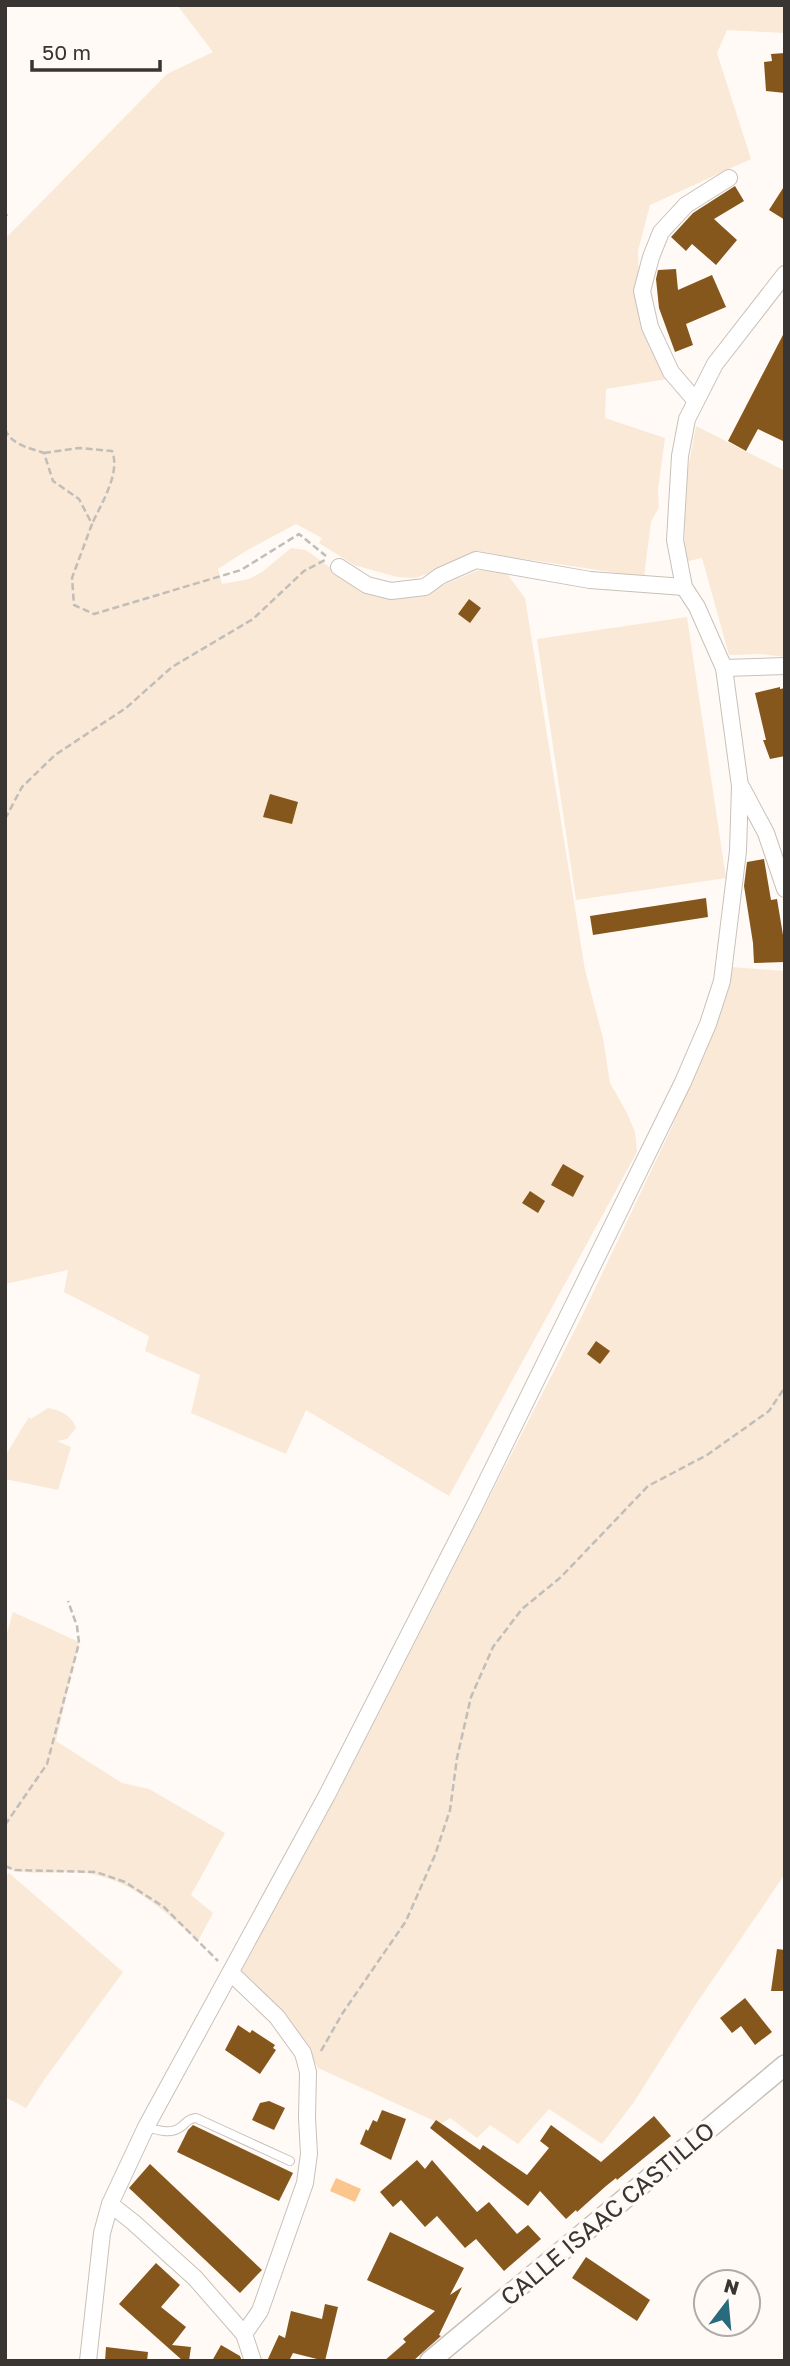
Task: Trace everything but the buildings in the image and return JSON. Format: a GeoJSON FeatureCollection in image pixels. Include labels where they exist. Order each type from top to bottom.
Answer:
{"type":"FeatureCollection","features":[{"type":"Feature","properties":{"kind":"street"},"geometry":{"type":"LineString","coordinates":[[695,400],[671,372],[650,327],[642,291],[661,232],[686,205],[729,178]]}},
{"type":"Feature","properties":{"kind":"street"},"geometry":{"type":"LineString","coordinates":[[88,2361],[102,2233],[110,2204],[146,2127],[327,1795],[474,1507],[683,1082],[708,1024],[722,981],[738,851],[740,786],[724,668],[697,607],[684,587],[675,540],[680,456],[687,419],[715,364],[785,274]]}},
{"type":"Feature","properties":{"kind":"street"},"geometry":{"type":"LineString","coordinates":[[339,567],[367,585],[391,591],[425,587],[440,576],[476,560],[590,580],[684,587]]}},
{"type":"Feature","properties":{"kind":"street"},"geometry":{"type":"LineString","coordinates":[[724,668],[785,666]]}},
{"type":"Feature","properties":{"kind":"street"},"geometry":{"type":"LineString","coordinates":[[740,786],[766,833],[785,890]]}},
{"type":"Feature","properties":{"kind":"street"},"geometry":{"type":"LineString","coordinates":[[231,1973],[277,2017],[303,2053],[309,2072],[309,2154],[305,2183],[260,2311],[244,2334]]}},
{"type":"Feature","properties":{"kind":"street","name":"CALLE ISAAC CASTILLO"},"geometry":{"type":"LineString","coordinates":[[430,2361],[785,2065]]}},
{"type":"Feature","properties":{"kind":"street"},"geometry":{"type":"LineString","coordinates":[[110,2204],[195,2278],[244,2334],[253,2361]]}},
{"type":"Feature","properties":{"kind":"lane"},"geometry":{"type":"LineString","coordinates":[[146,2127],[167,2132],[196,2118],[290,2161]]}},
{"type":"Feature","properties":{"kind":"path"},"geometry":{"type":"LineString","coordinates":[[5,429],[8,436],[19,444],[44,453],[79,448],[112,451],[115,459],[111,478],[72,578],[74,605],[94,614],[242,570],[299,534],[328,558],[304,571],[253,619],[172,667],[125,708],[55,755],[22,787],[5,819]]}},
{"type":"Feature","properties":{"kind":"path"},"geometry":{"type":"LineString","coordinates":[[44,453],[53,481],[79,499],[92,524]]}},
{"type":"Feature","properties":{"kind":"path"},"geometry":{"type":"LineString","coordinates":[[309,2072],[342,2014],[406,1921],[430,1866],[450,1810],[457,1758],[471,1697],[493,1647],[522,1609],[561,1577],[648,1486],[707,1455],[769,1411],[785,1387]]}},
{"type":"Feature","properties":{"kind":"path"},"geometry":{"type":"LineString","coordinates":[[5,1825],[47,1764],[79,1643],[77,1626],[68,1601]]}},
{"type":"Feature","properties":{"kind":"path"},"geometry":{"type":"LineString","coordinates":[[5,1866],[15,1870],[96,1872],[125,1882],[164,1907],[231,1973]]}},
{"type":"Feature","properties":{"kind":"shaded area"},"geometry":{"type":"Polygon","coordinates":[[[177,5],[785,5],[785,33],[727,30],[717,53],[751,159],[650,205],[638,251],[640,312],[667,379],[606,389],[605,418],[665,438],[658,489],[659,507],[651,522],[644,577],[491,554],[458,559],[415,578],[397,577],[354,565],[319,543],[322,538],[296,524],[218,569],[222,584],[249,579],[291,548],[306,550],[376,597],[416,596],[484,568],[507,574],[525,598],[585,970],[603,1038],[610,1083],[635,1132],[637,1152],[449,1496],[306,1410],[286,1454],[191,1413],[200,1375],[145,1351],[149,1336],[64,1292],[68,1270],[5,1284],[5,239],[167,74],[213,52],[177,5]]]}},
{"type":"Feature","properties":{"kind":"shaded area"},"geometry":{"type":"Polygon","coordinates":[[[696,426],[785,471],[785,657],[760,654],[729,655],[702,558],[684,562],[686,480],[696,426]]]}},
{"type":"Feature","properties":{"kind":"shaded area"},"geometry":{"type":"Polygon","coordinates":[[[687,617],[726,878],[576,900],[537,639],[687,617]]]}},
{"type":"Feature","properties":{"kind":"shaded area"},"geometry":{"type":"Polygon","coordinates":[[[731,967],[785,971],[785,1874],[696,2004],[634,2102],[602,2144],[549,2109],[518,2144],[490,2125],[477,2138],[450,2118],[441,2124],[318,2068],[307,2049],[239,1975],[335,1799],[580,1320],[671,1129],[726,996],[731,967]]]}},
{"type":"Feature","properties":{"kind":"shaded area"},"geometry":{"type":"Polygon","coordinates":[[[48,1408],[65,1414],[76,1428],[67,1439],[57,1441],[71,1447],[58,1490],[5,1479],[5,1456],[29,1417],[31,1419],[48,1408]]]}},
{"type":"Feature","properties":{"kind":"shaded area"},"geometry":{"type":"Polygon","coordinates":[[[13,1612],[79,1642],[56,1741],[122,1783],[149,1789],[225,1833],[191,1895],[213,1913],[198,1941],[147,1898],[118,1882],[85,1873],[35,1873],[5,1868],[5,1640],[13,1612]]]}},
{"type":"Feature","properties":{"kind":"shaded area"},"geometry":{"type":"Polygon","coordinates":[[[9,1873],[123,1972],[26,2108],[5,2097],[5,1877],[9,1873]]]}},
{"type":"Feature","properties":{"kind":"shaded area"},"geometry":{"type":"Polygon","coordinates":[[[336,2178],[361,2189],[355,2202],[330,2191],[336,2178]]]}}]}
